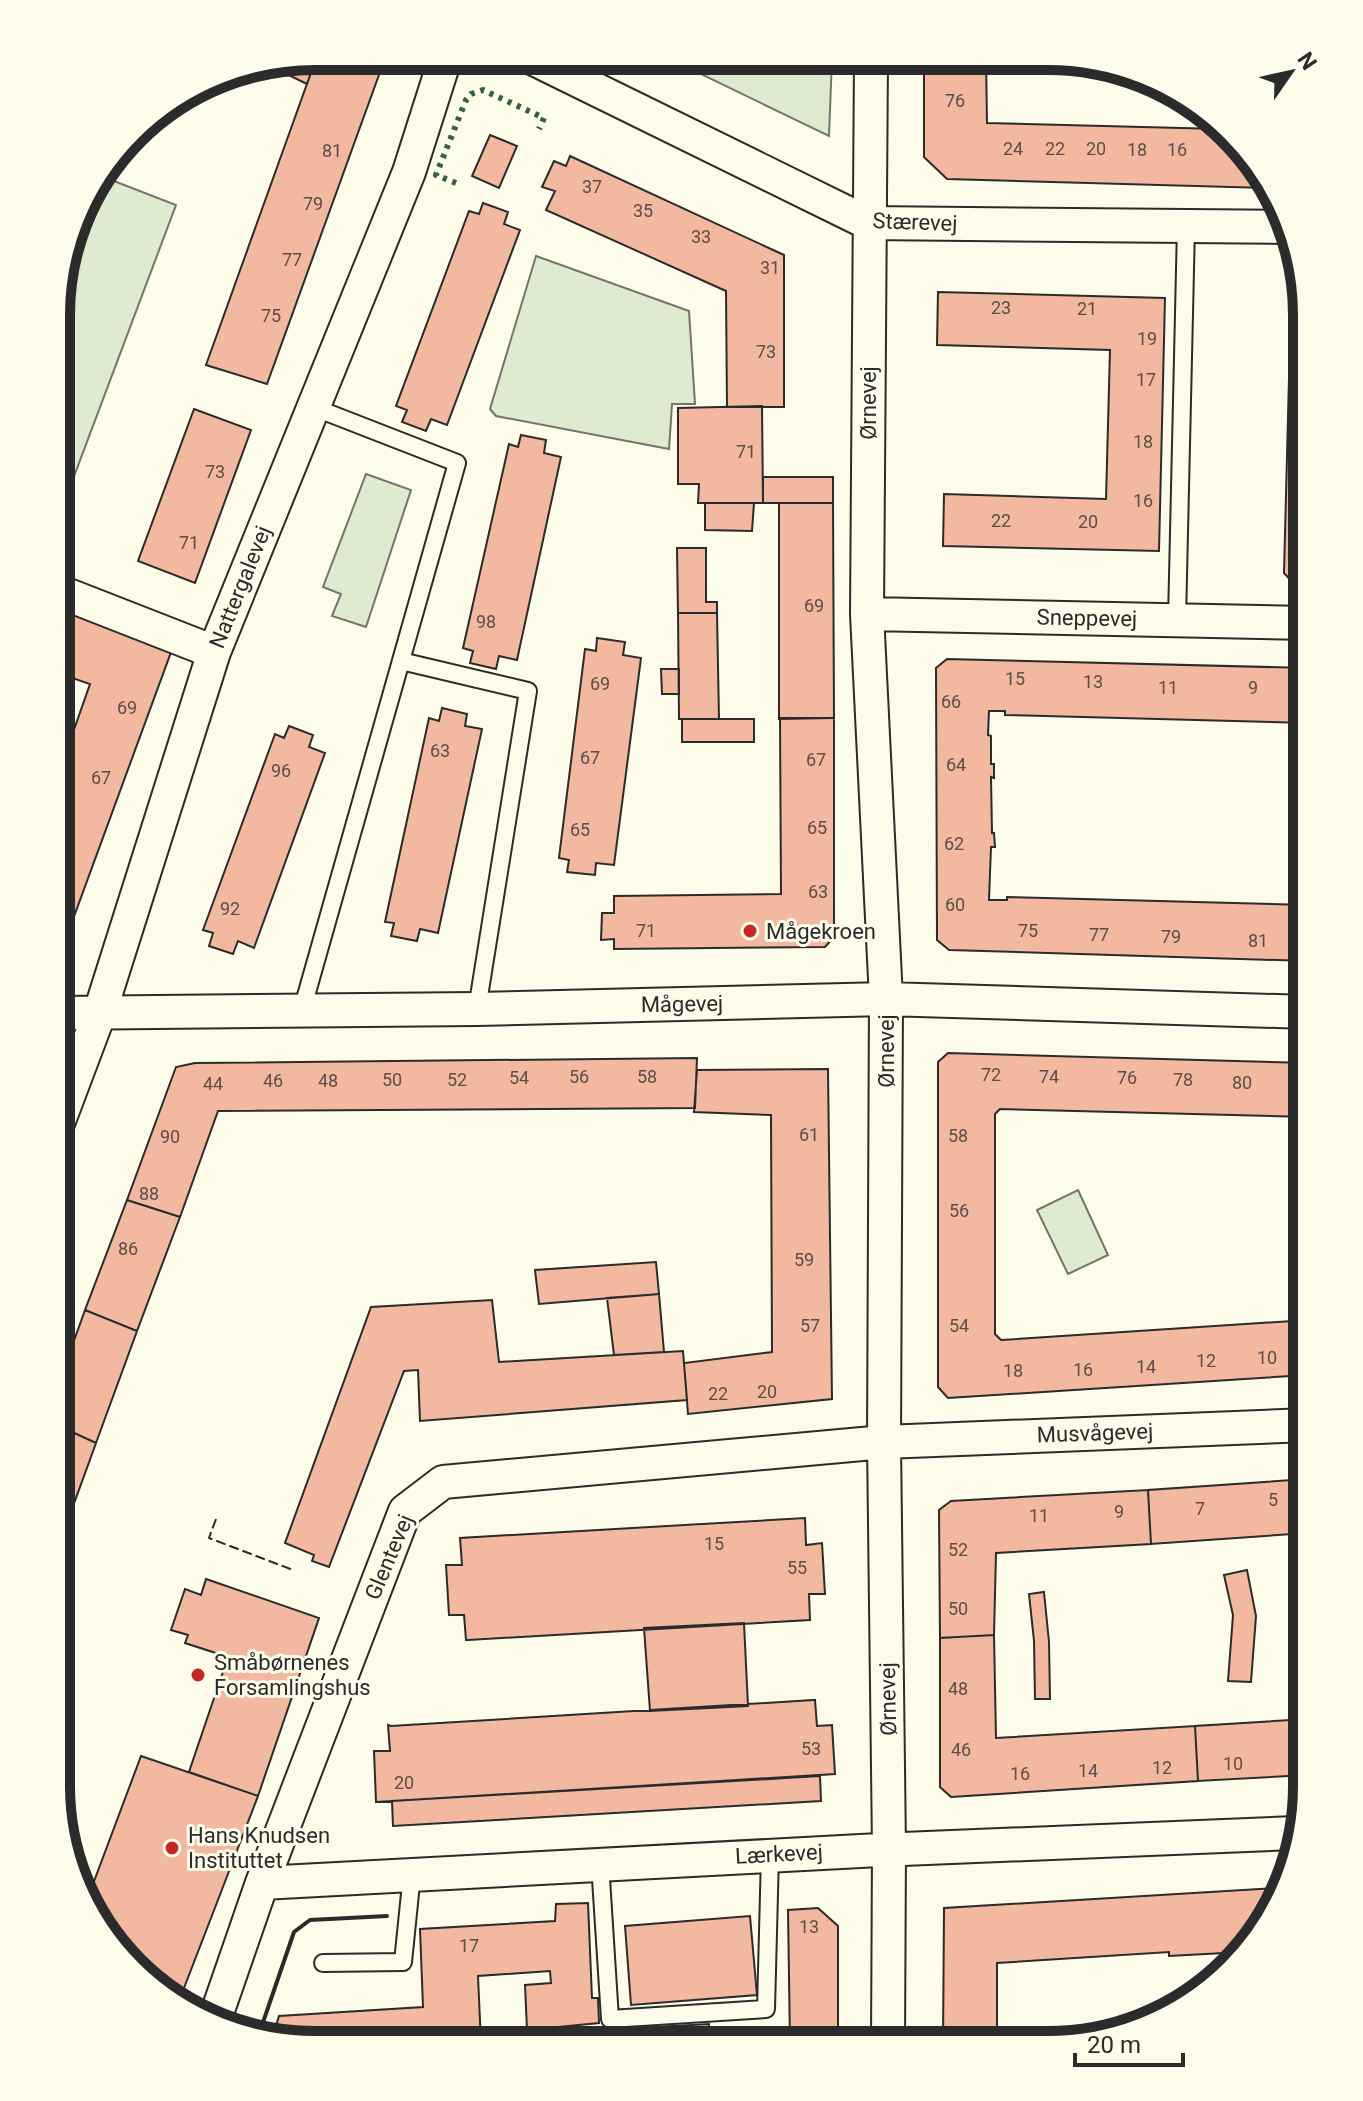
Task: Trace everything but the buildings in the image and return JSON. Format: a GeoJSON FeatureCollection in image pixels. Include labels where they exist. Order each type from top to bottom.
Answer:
{"type":"FeatureCollection","features":[{"type":"Feature","properties":{"kind":"street","name":"Ørnevej"},"geometry":{"type":"LineString","coordinates":[[871,70],[867,614],[886,999],[884,1442],[888,2031]]}},
{"type":"Feature","properties":{"kind":"street","name":"Nattergalevej"},"geometry":{"type":"LineString","coordinates":[[70,1092],[100,1012],[214,652],[419,146],[442,71]]}},
{"type":"Feature","properties":{"kind":"street","name":"Stærevej"},"geometry":{"type":"LineString","coordinates":[[558,71],[868,223],[1276,227]]}},
{"type":"Feature","properties":{"kind":"street"},"geometry":{"type":"LineString","coordinates":[[70,596],[214,652]]}},
{"type":"Feature","properties":{"kind":"street","name":"Sneppevej"},"geometry":{"type":"LineString","coordinates":[[867,614],[1293,623]]}},
{"type":"Feature","properties":{"kind":"street","name":"Mågevej"},"geometry":{"type":"LineString","coordinates":[[70,1013],[477,1009],[886,999],[1293,1012]]}},
{"type":"Feature","properties":{"kind":"street","name":"Musvågevej"},"geometry":{"type":"LineString","coordinates":[[884,1442],[1292,1426]]}},
{"type":"Feature","properties":{"kind":"street","name":"Glentevej"},"geometry":{"type":"LineString","coordinates":[[218,2011],[262,1883],[405,1511],[443,1482],[884,1442]]}},
{"type":"Feature","properties":{"kind":"street","name":"Lærkevej"},"geometry":{"type":"LineString","coordinates":[[262,1883],[889,1849],[1288,1833]]}},
{"type":"Feature","properties":{"kind":"lane"},"geometry":{"type":"LineString","coordinates":[[1177,620],[1186,226]]}},
{"type":"Feature","properties":{"kind":"lane"},"geometry":{"type":"LineString","coordinates":[[302,1010],[457,463],[313,407]]}},
{"type":"Feature","properties":{"kind":"lane"},"geometry":{"type":"LineString","coordinates":[[401,661],[528,691],[477,1009]]}},
{"type":"Feature","properties":{"kind":"lane"},"geometry":{"type":"LineString","coordinates":[[600,1863],[610,2019],[766,2009],[770,1855]]}},
{"type":"Feature","properties":{"kind":"lane"},"geometry":{"type":"LineString","coordinates":[[323,1963],[403,1962],[412,1874]]}},
{"type":"Feature","properties":{"kind":"green space"},"geometry":{"type":"Polygon","coordinates":[[[694,70],[832,70],[829,136],[694,70]]]}},
{"type":"Feature","properties":{"kind":"green space"},"geometry":{"type":"Polygon","coordinates":[[[111,180],[176,205],[70,487],[70,315],[72,283],[83,236],[111,180]]]}},
{"type":"Feature","properties":{"kind":"green space"},"geometry":{"type":"Polygon","coordinates":[[[536,256],[689,311],[695,404],[672,404],[669,449],[496,416],[490,409],[536,256]]]}},
{"type":"Feature","properties":{"kind":"green space"},"geometry":{"type":"Polygon","coordinates":[[[366,474],[411,490],[366,627],[332,616],[341,594],[323,587],[366,474]]]}},
{"type":"Feature","properties":{"kind":"green space"},"geometry":{"type":"Polygon","coordinates":[[[1078,1190],[1108,1255],[1068,1274],[1037,1210],[1078,1190]]]}},
{"type":"Feature","properties":{"kind":"hedge"},"geometry":{"type":"LineString","coordinates":[[456,183],[436,175],[471,94],[483,90],[544,118],[539,129]]}},
{"type":"Feature","properties":{"kind":"fence"},"geometry":{"type":"LineString","coordinates":[[216,1519],[209,1538],[293,1570]]}},
{"type":"Feature","properties":{"kind":"wall"},"geometry":{"type":"LineString","coordinates":[[262,2025],[294,1932],[310,1920],[387,1916]]}},
{"type":"Feature","properties":{"kind":"place","name":"Mågekroen"},"geometry":{"type":"Point","coordinates":[750,931]}},
{"type":"Feature","properties":{"kind":"place","name":"Småbørnenes Forsamlingshus"},"geometry":{"type":"Point","coordinates":[198,1675]}},
{"type":"Feature","properties":{"kind":"place","name":"Hans Knudsen Instituttet"},"geometry":{"type":"Point","coordinates":[172,1848]}}]}
